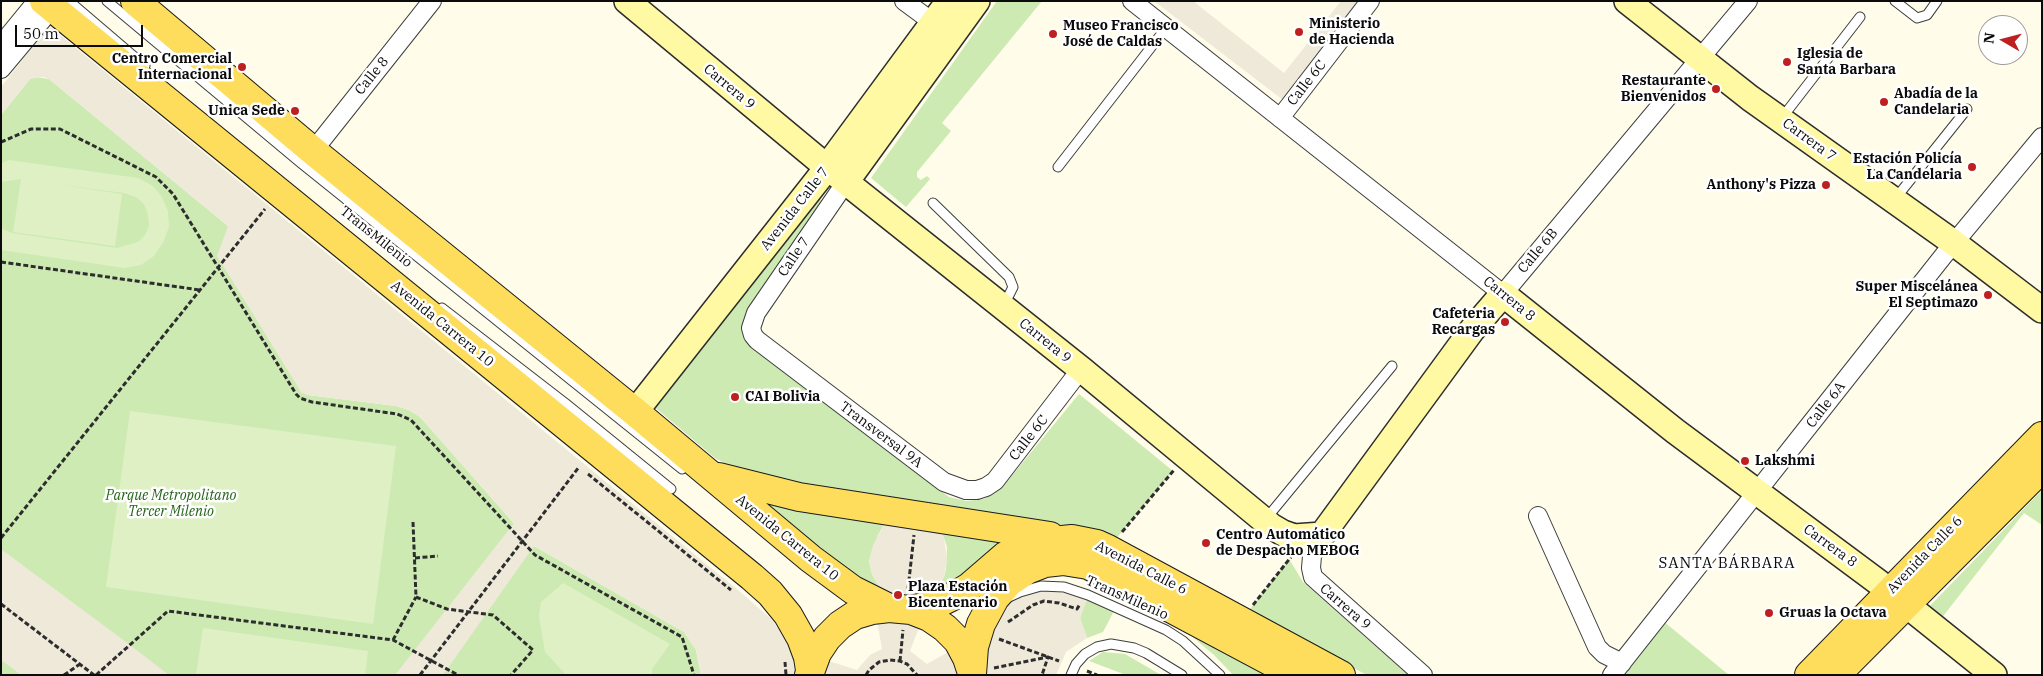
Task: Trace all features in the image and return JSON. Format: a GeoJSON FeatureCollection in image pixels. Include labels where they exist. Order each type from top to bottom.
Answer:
{"type":"FeatureCollection","features":[{"type":"Feature","properties":{"kind":"main road","name":"Avenida Carrera 10"},"geometry":{"type":"LineString","coordinates":[[135,1],[248,90],[313,151],[636,412],[695,472],[838,580],[865,597],[937,622],[958,641],[967,658],[981,670]]}},
{"type":"Feature","properties":{"kind":"main road","name":"Avenida Carrera 10"},"geometry":{"type":"LineString","coordinates":[[51,3],[752,576],[770,593],[788,615],[808,657],[810,672]]}},
{"type":"Feature","properties":{"kind":"main road","name":"Avenida Calle 6"},"geometry":{"type":"LineString","coordinates":[[1836,675],[1898,598],[2042,436]]}},
{"type":"Feature","properties":{"kind":"main road","name":"Avenida Calle 6"},"geometry":{"type":"LineString","coordinates":[[1809,675],[1898,598],[2042,468]]}},
{"type":"Feature","properties":{"kind":"main road"},"geometry":{"type":"LineString","coordinates":[[695,472],[799,497],[1072,539]]}},
{"type":"Feature","properties":{"kind":"main road","name":"Avenida Calle 6"},"geometry":{"type":"LineString","coordinates":[[810,672],[817,653],[827,638],[840,625],[855,615],[872,610],[903,609],[939,602],[969,587],[1005,556],[1019,549],[1042,542],[1072,539],[1086,541],[1108,549],[1341,675]]}},
{"type":"Feature","properties":{"kind":"main road","name":"Avenida Calle 6"},"geometry":{"type":"LineString","coordinates":[[981,670],[974,647],[997,625],[995,598],[1009,582],[1027,570],[1046,563],[1063,561],[1088,565],[1296,675]]}},
{"type":"Feature","properties":{"kind":"street","name":"Calle 8"},"geometry":{"type":"LineString","coordinates":[[313,151],[432,1]]}},
{"type":"Feature","properties":{"kind":"street","name":"Carrera 9"},"geometry":{"type":"LineString","coordinates":[[627,1],[1264,521],[1282,533],[1294,537],[1315,536],[1311,568],[1313,577],[1423,675]]}},
{"type":"Feature","properties":{"kind":"street"},"geometry":{"type":"LineString","coordinates":[[904,1],[943,30]]}},
{"type":"Feature","properties":{"kind":"street","name":"Avenida Calle 7"},"geometry":{"type":"LineString","coordinates":[[943,30],[949,1]]}},
{"type":"Feature","properties":{"kind":"street","name":"Avenida Calle 7"},"geometry":{"type":"LineString","coordinates":[[636,412],[835,170],[943,30],[977,1]]}},
{"type":"Feature","properties":{"kind":"street","name":"Carrera 8"},"geometry":{"type":"LineString","coordinates":[[1132,1],[1668,425],[1898,598],[1994,675]]}},
{"type":"Feature","properties":{"kind":"street","name":"Calle 6C"},"geometry":{"type":"LineString","coordinates":[[1280,118],[1370,1]]}},
{"type":"Feature","properties":{"kind":"street","name":"Carrera 7"},"geometry":{"type":"LineString","coordinates":[[1627,1],[1700,60],[1954,243],[2042,310]]}},
{"type":"Feature","properties":{"kind":"street","name":"Calle 6B"},"geometry":{"type":"LineString","coordinates":[[1315,536],[1472,330],[1748,1]]}},
{"type":"Feature","properties":{"kind":"street"},"geometry":{"type":"LineString","coordinates":[[1,45],[51,3]]}},
{"type":"Feature","properties":{"kind":"street"},"geometry":{"type":"LineString","coordinates":[[1,68],[51,3]]}},
{"type":"Feature","properties":{"kind":"street","name":"Calle 6A"},"geometry":{"type":"LineString","coordinates":[[1617,669],[1954,243],[2042,137]]}},
{"type":"Feature","properties":{"kind":"street","name":"Calle 7"},"geometry":{"type":"LineString","coordinates":[[753,335],[752,328],[756,313],[835,170]]}},
{"type":"Feature","properties":{"kind":"street","name":"Transversal 9A"},"geometry":{"type":"LineString","coordinates":[[753,335],[757,340],[944,482],[966,490]]}},
{"type":"Feature","properties":{"kind":"street","name":"Calle 6C"},"geometry":{"type":"LineString","coordinates":[[966,490],[977,490],[995,481],[1081,370]]}},
{"type":"Feature","properties":{"kind":"street"},"geometry":{"type":"LineString","coordinates":[[1538,516],[1597,647],[1617,669]]}},
{"type":"Feature","properties":{"kind":"lane","name":"TransMilenio"},"geometry":{"type":"LineString","coordinates":[[107,1],[301,163],[695,472]]}},
{"type":"Feature","properties":{"kind":"lane"},"geometry":{"type":"LineString","coordinates":[[1895,1],[1917,18],[1926,15],[1937,1]]}},
{"type":"Feature","properties":{"kind":"lane"},"geometry":{"type":"LineString","coordinates":[[51,3],[155,74]]}},
{"type":"Feature","properties":{"kind":"lane"},"geometry":{"type":"LineString","coordinates":[[1780,119],[1860,17]]}},
{"type":"Feature","properties":{"kind":"lane"},"geometry":{"type":"LineString","coordinates":[[1058,167],[1166,28]]}},
{"type":"Feature","properties":{"kind":"lane"},"geometry":{"type":"LineString","coordinates":[[1894,201],[1967,109]]}},
{"type":"Feature","properties":{"kind":"lane"},"geometry":{"type":"LineString","coordinates":[[933,203],[1010,277],[1013,287],[1003,307]]}},
{"type":"Feature","properties":{"kind":"lane"},"geometry":{"type":"LineString","coordinates":[[435,302],[671,488]]}},
{"type":"Feature","properties":{"kind":"lane"},"geometry":{"type":"LineString","coordinates":[[1264,521],[1392,366]]}},
{"type":"Feature","properties":{"kind":"lane","name":"TransMilenio"},"geometry":{"type":"LineString","coordinates":[[997,625],[1020,592],[1041,586],[1064,587],[1088,595],[1166,630],[1182,640],[1220,675]]}},
{"type":"Feature","properties":{"kind":"lane"},"geometry":{"type":"LineString","coordinates":[[1071,675],[1076,664],[1085,654],[1097,647],[1111,644],[1134,648],[1146,653],[1182,675]]}},
{"type":"Feature","properties":{"kind":"path"},"geometry":{"type":"LineString","coordinates":[[1,142],[31,129],[60,129],[156,177],[173,194],[300,398],[312,402],[404,416],[417,426],[535,555],[682,637],[694,675]]}},
{"type":"Feature","properties":{"kind":"path"},"geometry":{"type":"LineString","coordinates":[[1,538],[265,209]]}},
{"type":"Feature","properties":{"kind":"path"},"geometry":{"type":"LineString","coordinates":[[1,262],[201,290]]}},
{"type":"Feature","properties":{"kind":"path"},"geometry":{"type":"LineString","coordinates":[[1108,549],[1186,456]]}},
{"type":"Feature","properties":{"kind":"path"},"geometry":{"type":"LineString","coordinates":[[420,675],[579,467]]}},
{"type":"Feature","properties":{"kind":"path"},"geometry":{"type":"LineString","coordinates":[[900,661],[903,609],[916,515]]}},
{"type":"Feature","properties":{"kind":"path"},"geometry":{"type":"LineString","coordinates":[[393,640],[416,597],[413,522]]}},
{"type":"Feature","properties":{"kind":"path"},"geometry":{"type":"LineString","coordinates":[[1241,620],[1315,536]]}},
{"type":"Feature","properties":{"kind":"path"},"geometry":{"type":"LineString","coordinates":[[415,558],[438,556]]}},
{"type":"Feature","properties":{"kind":"path"},"geometry":{"type":"LineString","coordinates":[[416,597],[447,609],[493,615],[533,650],[511,675]]}},
{"type":"Feature","properties":{"kind":"path"},"geometry":{"type":"LineString","coordinates":[[1059,661],[997,638],[997,625],[1009,621],[1033,605],[1044,601],[1059,603],[1077,609],[1081,602],[1073,600]]}},
{"type":"Feature","properties":{"kind":"path"},"geometry":{"type":"LineString","coordinates":[[1,604],[95,675],[168,611],[393,640],[458,675]]}},
{"type":"Feature","properties":{"kind":"path"},"geometry":{"type":"LineString","coordinates":[[981,670],[1048,657]]}},
{"type":"Feature","properties":{"kind":"path"},"geometry":{"type":"LineString","coordinates":[[1042,675],[1048,657]]}},
{"type":"Feature","properties":{"kind":"path"},"geometry":{"type":"LineString","coordinates":[[866,675],[879,662],[890,660],[907,664],[917,675]]}},
{"type":"Feature","properties":{"kind":"path"},"geometry":{"type":"LineString","coordinates":[[64,675],[80,664]]}},
{"type":"Feature","properties":{"kind":"path"},"geometry":{"type":"LineString","coordinates":[[981,670],[992,675]]}},
{"type":"Feature","properties":{"kind":"path"},"geometry":{"type":"LineString","coordinates":[[1086,671],[1097,675]]}},
{"type":"Feature","properties":{"kind":"green space"},"geometry":{"type":"Polygon","coordinates":[[[997,1],[1042,1],[942,123],[951,131],[917,172],[917,177],[921,180],[927,176],[930,179],[906,207],[871,178],[997,1]]]}},
{"type":"Feature","properties":{"kind":"green space","name":"Parque Metropolitano Tercer Milenio"},"geometry":{"type":"Polygon","coordinates":[[[36,77],[49,79],[228,226],[301,392],[308,395],[396,406],[409,410],[420,417],[534,546],[684,632],[696,650],[701,675],[1,675],[1,115],[30,79],[36,77]]]}},
{"type":"Feature","properties":{"kind":"green space"},"geometry":{"type":"Polygon","coordinates":[[[9,160],[138,178],[153,186],[162,197],[168,211],[169,227],[163,243],[154,256],[141,265],[125,268],[1,250],[1,228],[12,233],[117,248],[138,242],[145,235],[149,226],[144,204],[136,197],[124,193],[54,184],[122,194],[115,246],[13,232],[21,179],[1,182],[1,163],[9,160]]]}},
{"type":"Feature","properties":{"kind":"green space"},"geometry":{"type":"Polygon","coordinates":[[[816,196],[824,202],[747,340],[753,349],[949,497],[966,501],[984,499],[1005,484],[1079,394],[1173,471],[1115,540],[784,485],[738,470],[715,458],[652,405],[816,196]]]}},
{"type":"Feature","properties":{"kind":"green space"},"geometry":{"type":"Polygon","coordinates":[[[130,411],[396,446],[373,624],[106,587],[130,411]]]}},
{"type":"Feature","properties":{"kind":"green space"},"geometry":{"type":"Polygon","coordinates":[[[2042,490],[2042,525],[2024,513],[1940,620],[1927,609],[2042,490]]]}},
{"type":"Feature","properties":{"kind":"green space"},"geometry":{"type":"Polygon","coordinates":[[[759,497],[888,518],[878,535],[869,561],[872,574],[881,590],[871,586],[818,548],[759,497]]]}},
{"type":"Feature","properties":{"kind":"green space"},"geometry":{"type":"Polygon","coordinates":[[[940,527],[1018,539],[975,571],[922,596],[939,584],[944,577],[947,547],[940,527]]]}},
{"type":"Feature","properties":{"kind":"green space"},"geometry":{"type":"Polygon","coordinates":[[[1289,559],[1303,582],[1408,675],[1367,675],[1247,613],[1289,559]]]}},
{"type":"Feature","properties":{"kind":"green space"},"geometry":{"type":"Polygon","coordinates":[[[563,583],[670,644],[652,669],[652,675],[566,675],[545,652],[539,616],[541,602],[563,583]]]}},
{"type":"Feature","properties":{"kind":"green space"},"geometry":{"type":"Polygon","coordinates":[[[1088,595],[1116,607],[1103,632],[1087,638],[1080,618],[1088,595]]]}},
{"type":"Feature","properties":{"kind":"green space"},"geometry":{"type":"Polygon","coordinates":[[[1170,618],[1279,675],[1233,675],[1214,655],[1170,618]]]}},
{"type":"Feature","properties":{"kind":"green space"},"geometry":{"type":"Polygon","coordinates":[[[1663,621],[1729,675],[1619,675],[1663,621]]]}},
{"type":"Feature","properties":{"kind":"green space"},"geometry":{"type":"Polygon","coordinates":[[[203,628],[368,651],[365,675],[196,675],[203,628]]]}},
{"type":"Feature","properties":{"kind":"green space"},"geometry":{"type":"Polygon","coordinates":[[[1103,652],[1125,654],[1161,675],[1126,675],[1089,661],[1103,652]]]}},
{"type":"Feature","properties":{"kind":"shaded area"},"geometry":{"type":"Polygon","coordinates":[[[1154,1],[1193,1],[1284,73],[1341,1],[1360,1],[1283,100],[1154,1]]]}},
{"type":"Feature","properties":{"kind":"shaded area"},"geometry":{"type":"Polygon","coordinates":[[[49,26],[738,590],[770,618],[783,634],[791,649],[857,670],[870,655],[882,649],[871,586],[880,589],[872,574],[869,561],[873,545],[888,518],[938,524],[944,538],[947,559],[944,577],[924,595],[932,594],[910,651],[927,664],[980,634],[1000,605],[1036,589],[1064,590],[1088,597],[1080,618],[1087,638],[1066,652],[1056,675],[701,675],[696,650],[684,632],[534,546],[443,675],[395,675],[514,523],[420,417],[409,410],[396,406],[308,395],[301,392],[217,256],[228,226],[49,79],[43,77],[30,79],[1,115],[1,87],[49,26]]]}},
{"type":"Feature","properties":{"kind":"shaded area"},"geometry":{"type":"Polygon","coordinates":[[[1,549],[169,675],[21,675],[1,660],[1,549]]]}},
{"type":"Feature","properties":{"kind":"place","name":"Ministerio de Hacienda"},"geometry":{"type":"Point","coordinates":[1299,32]}},
{"type":"Feature","properties":{"kind":"place","name":"Museo Francisco José de Caldas"},"geometry":{"type":"Point","coordinates":[1053,34]}},
{"type":"Feature","properties":{"kind":"place","name":"Iglesia de Santa Barbara"},"geometry":{"type":"Point","coordinates":[1787,62]}},
{"type":"Feature","properties":{"kind":"place","name":"Centro Comercial Internacional"},"geometry":{"type":"Point","coordinates":[242,67]}},
{"type":"Feature","properties":{"kind":"place","name":"Restaurante Bienvenidos"},"geometry":{"type":"Point","coordinates":[1716,89]}},
{"type":"Feature","properties":{"kind":"place","name":"Abadía de la Candelaria"},"geometry":{"type":"Point","coordinates":[1884,102]}},
{"type":"Feature","properties":{"kind":"place","name":"Unica Sede"},"geometry":{"type":"Point","coordinates":[295,111]}},
{"type":"Feature","properties":{"kind":"place","name":"Estación Policía La Candelaria"},"geometry":{"type":"Point","coordinates":[1972,167]}},
{"type":"Feature","properties":{"kind":"place","name":"Anthony's Pizza"},"geometry":{"type":"Point","coordinates":[1826,185]}},
{"type":"Feature","properties":{"kind":"place","name":"Super Miscelánea El Septimazo"},"geometry":{"type":"Point","coordinates":[1988,295]}},
{"type":"Feature","properties":{"kind":"place","name":"Cafeteria Recargas"},"geometry":{"type":"Point","coordinates":[1505,322]}},
{"type":"Feature","properties":{"kind":"place","name":"CAI Bolivia"},"geometry":{"type":"Point","coordinates":[735,397]}},
{"type":"Feature","properties":{"kind":"place","name":"Lakshmi"},"geometry":{"type":"Point","coordinates":[1745,461]}},
{"type":"Feature","properties":{"kind":"place","name":"Centro Automático de Despacho MEBOG"},"geometry":{"type":"Point","coordinates":[1206,543]}},
{"type":"Feature","properties":{"kind":"place","name":"Plaza Estación Bicentenario"},"geometry":{"type":"Point","coordinates":[898,595]}},
{"type":"Feature","properties":{"kind":"place","name":"Gruas la Octava"},"geometry":{"type":"Point","coordinates":[1769,613]}},
{"type":"Feature","properties":{"kind":"district","name":"SANTA BÁRBARA"},"geometry":{"type":"Point","coordinates":[1727,564]}}]}
